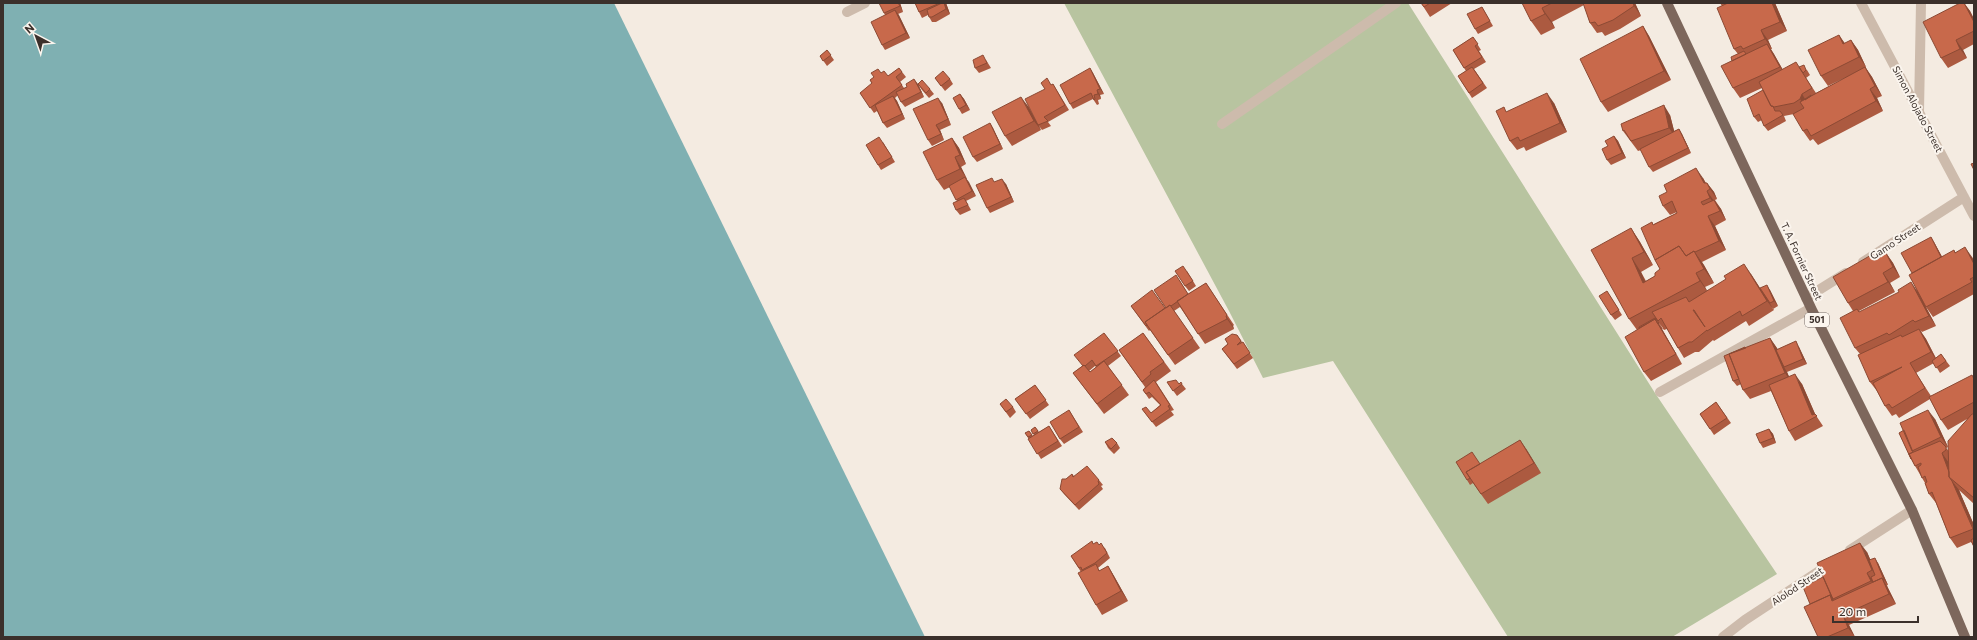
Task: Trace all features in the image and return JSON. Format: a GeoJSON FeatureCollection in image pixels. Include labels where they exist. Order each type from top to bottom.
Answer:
{"type":"FeatureCollection","features":[{"type":"Feature","properties":{"kind":"main road","name":"T. A. Fornier Street"},"geometry":{"type":"LineString","coordinates":[[1667,3],[1806,298],[1912,510],[1965,637]]}},
{"type":"Feature","properties":{"kind":"street"},"geometry":{"type":"LineString","coordinates":[[847,12],[865,3]]}},
{"type":"Feature","properties":{"kind":"street"},"geometry":{"type":"LineString","coordinates":[[1222,124],[1396,3]]}},
{"type":"Feature","properties":{"kind":"street","name":"Simon Alojado Street"},"geometry":{"type":"LineString","coordinates":[[1861,3],[1974,216]]}},
{"type":"Feature","properties":{"kind":"street"},"geometry":{"type":"LineString","coordinates":[[1919,112],[1921,3]]}},
{"type":"Feature","properties":{"kind":"street","name":"Gamo Street"},"geometry":{"type":"LineString","coordinates":[[1806,298],[1964,197]]}},
{"type":"Feature","properties":{"kind":"street"},"geometry":{"type":"LineString","coordinates":[[1660,392],[1811,308]]}},
{"type":"Feature","properties":{"kind":"street","name":"Alolod Street"},"geometry":{"type":"LineString","coordinates":[[1723,637],[1745,620],[1912,510]]}},
{"type":"Feature","properties":{"kind":"green space"},"geometry":{"type":"Polygon","coordinates":[[[1064,3],[1408,3],[1655,393],[1777,574],[1672,637],[1508,637],[1333,361],[1263,378],[1229,311],[1064,3]]]}},
{"type":"Feature","properties":{"kind":"water"},"geometry":{"type":"Polygon","coordinates":[[[3,3],[614,3],[925,637],[3,637],[3,3]]]}},
{"type":"Feature","properties":{"kind":"building"},"geometry":{"type":"Polygon","coordinates":[[[879,3],[898,3],[900,6],[884,13],[879,3]]]}},
{"type":"Feature","properties":{"kind":"building"},"geometry":{"type":"Polygon","coordinates":[[[915,3],[940,3],[919,12],[915,3]]]}},
{"type":"Feature","properties":{"kind":"building"},"geometry":{"type":"Polygon","coordinates":[[[944,3],[946,9],[932,17],[929,17],[927,10],[944,3]]]}},
{"type":"Feature","properties":{"kind":"building"},"geometry":{"type":"Polygon","coordinates":[[[1421,3],[1430,3],[1424,7],[1421,3]]]}},
{"type":"Feature","properties":{"kind":"building"},"geometry":{"type":"Polygon","coordinates":[[[1522,3],[1552,3],[1542,8],[1545,14],[1531,21],[1522,3]]]}},
{"type":"Feature","properties":{"kind":"building"},"geometry":{"type":"Polygon","coordinates":[[[1583,3],[1633,3],[1634,6],[1613,20],[1598,26],[1595,22],[1590,23],[1583,3]]]}},
{"type":"Feature","properties":{"kind":"building"},"geometry":{"type":"Polygon","coordinates":[[[1728,3],[1772,3],[1780,22],[1761,30],[1765,39],[1743,49],[1741,46],[1734,49],[1717,8],[1728,3]]]}},
{"type":"Feature","properties":{"kind":"building"},"geometry":{"type":"Polygon","coordinates":[[[1960,3],[1964,3],[1974,22],[1974,31],[1956,40],[1960,49],[1941,58],[1923,22],[1960,3]]]}},
{"type":"Feature","properties":{"kind":"building"},"geometry":{"type":"Polygon","coordinates":[[[1482,7],[1490,21],[1475,29],[1467,14],[1482,7]]]}},
{"type":"Feature","properties":{"kind":"building"},"geometry":{"type":"Polygon","coordinates":[[[895,10],[906,33],[882,45],[871,22],[895,10]]]}},
{"type":"Feature","properties":{"kind":"building"},"geometry":{"type":"Polygon","coordinates":[[[1643,26],[1664,71],[1601,102],[1580,59],[1643,26]]]}},
{"type":"Feature","properties":{"kind":"building"},"geometry":{"type":"Polygon","coordinates":[[[1839,35],[1843,44],[1851,40],[1859,57],[1821,76],[1808,50],[1839,35]]]}},
{"type":"Feature","properties":{"kind":"building"},"geometry":{"type":"Polygon","coordinates":[[[1473,37],[1478,44],[1475,46],[1482,57],[1464,68],[1453,50],[1473,37]]]}},
{"type":"Feature","properties":{"kind":"building"},"geometry":{"type":"Polygon","coordinates":[[[1767,44],[1780,67],[1733,88],[1721,66],[1767,44]]]}},
{"type":"Feature","properties":{"kind":"building"},"geometry":{"type":"Polygon","coordinates":[[[827,50],[831,55],[823,61],[820,56],[827,50]]]}},
{"type":"Feature","properties":{"kind":"building"},"geometry":{"type":"Polygon","coordinates":[[[1744,51],[1746,54],[1732,61],[1731,57],[1744,51]]]}},
{"type":"Feature","properties":{"kind":"building"},"geometry":{"type":"Polygon","coordinates":[[[983,55],[987,63],[975,68],[973,60],[983,55]]]}},
{"type":"Feature","properties":{"kind":"building"},"geometry":{"type":"Polygon","coordinates":[[[1796,62],[1812,88],[1802,94],[1800,99],[1794,103],[1774,107],[1771,106],[1759,82],[1796,62]]]}},
{"type":"Feature","properties":{"kind":"building"},"geometry":{"type":"Polygon","coordinates":[[[1804,65],[1806,70],[1803,73],[1799,67],[1804,65]]]}},
{"type":"Feature","properties":{"kind":"building"},"geometry":{"type":"Polygon","coordinates":[[[1472,67],[1483,83],[1469,93],[1458,76],[1472,67]]]}},
{"type":"Feature","properties":{"kind":"building"},"geometry":{"type":"Polygon","coordinates":[[[1865,67],[1875,86],[1870,89],[1876,101],[1811,136],[1807,129],[1803,131],[1793,114],[1804,108],[1800,102],[1865,67]]]}},
{"type":"Feature","properties":{"kind":"building"},"geometry":{"type":"Polygon","coordinates":[[[899,68],[902,72],[896,77],[902,85],[870,108],[860,93],[872,83],[870,80],[874,77],[871,73],[878,69],[881,73],[884,71],[888,76],[899,68]]]}},
{"type":"Feature","properties":{"kind":"building"},"geometry":{"type":"Polygon","coordinates":[[[1090,68],[1100,89],[1097,90],[1098,94],[1094,95],[1094,100],[1091,93],[1070,104],[1060,85],[1090,68]]]}},
{"type":"Feature","properties":{"kind":"building"},"geometry":{"type":"Polygon","coordinates":[[[943,71],[950,79],[941,86],[935,78],[943,71]]]}},
{"type":"Feature","properties":{"kind":"building"},"geometry":{"type":"Polygon","coordinates":[[[1047,78],[1051,85],[1053,84],[1065,105],[1044,117],[1048,121],[1038,125],[1025,99],[1045,89],[1041,83],[1047,78]]]}},
{"type":"Feature","properties":{"kind":"building"},"geometry":{"type":"Polygon","coordinates":[[[914,79],[921,92],[901,102],[896,92],[907,87],[906,84],[914,79]]]}},
{"type":"Feature","properties":{"kind":"building"},"geometry":{"type":"Polygon","coordinates":[[[922,80],[930,89],[926,93],[918,84],[922,80]]]}},
{"type":"Feature","properties":{"kind":"building"},"geometry":{"type":"Polygon","coordinates":[[[1763,90],[1775,111],[1780,111],[1783,115],[1764,126],[1759,114],[1754,117],[1747,99],[1763,90]]]}},
{"type":"Feature","properties":{"kind":"building"},"geometry":{"type":"Polygon","coordinates":[[[1547,93],[1560,123],[1520,141],[1518,137],[1510,141],[1496,111],[1504,107],[1506,112],[1547,93]]]}},
{"type":"Feature","properties":{"kind":"building"},"geometry":{"type":"Polygon","coordinates":[[[960,94],[966,105],[959,109],[953,98],[960,94]]]}},
{"type":"Feature","properties":{"kind":"building"},"geometry":{"type":"Polygon","coordinates":[[[893,96],[902,114],[883,123],[875,105],[893,96]]]}},
{"type":"Feature","properties":{"kind":"building"},"geometry":{"type":"Polygon","coordinates":[[[1021,97],[1034,121],[1005,136],[992,112],[1021,97]]]}},
{"type":"Feature","properties":{"kind":"building"},"geometry":{"type":"Polygon","coordinates":[[[938,98],[948,119],[936,125],[941,134],[928,140],[913,109],[938,98]]]}},
{"type":"Feature","properties":{"kind":"building"},"geometry":{"type":"Polygon","coordinates":[[[1664,105],[1669,128],[1631,141],[1624,130],[1623,131],[1621,124],[1664,105]]]}},
{"type":"Feature","properties":{"kind":"building"},"geometry":{"type":"Polygon","coordinates":[[[990,123],[1000,144],[973,157],[963,137],[990,123]]]}},
{"type":"Feature","properties":{"kind":"building"},"geometry":{"type":"Polygon","coordinates":[[[1679,129],[1688,148],[1649,167],[1640,149],[1679,129]]]}},
{"type":"Feature","properties":{"kind":"building"},"geometry":{"type":"Polygon","coordinates":[[[1614,136],[1622,153],[1607,160],[1602,149],[1608,146],[1605,141],[1614,136]]]}},
{"type":"Feature","properties":{"kind":"building"},"geometry":{"type":"Polygon","coordinates":[[[879,137],[892,157],[878,165],[866,145],[879,137]]]}},
{"type":"Feature","properties":{"kind":"building"},"geometry":{"type":"Polygon","coordinates":[[[952,138],[960,155],[955,157],[960,169],[937,180],[923,152],[952,138]]]}},
{"type":"Feature","properties":{"kind":"building"},"geometry":{"type":"Polygon","coordinates":[[[1974,163],[1974,170],[1971,164],[1974,163]]]}},
{"type":"Feature","properties":{"kind":"building"},"geometry":{"type":"Polygon","coordinates":[[[1696,168],[1704,183],[1707,183],[1710,189],[1707,191],[1710,198],[1701,202],[1703,205],[1714,200],[1720,211],[1708,216],[1719,241],[1695,252],[1694,251],[1686,256],[1679,246],[1655,260],[1641,228],[1652,222],[1653,225],[1677,213],[1672,201],[1663,206],[1659,196],[1667,192],[1664,185],[1696,168]]]}},
{"type":"Feature","properties":{"kind":"building"},"geometry":{"type":"Polygon","coordinates":[[[965,177],[972,191],[956,200],[949,186],[965,177]]]}},
{"type":"Feature","properties":{"kind":"building"},"geometry":{"type":"Polygon","coordinates":[[[992,178],[994,182],[1002,179],[1011,197],[987,208],[976,185],[992,178]]]}},
{"type":"Feature","properties":{"kind":"building"},"geometry":{"type":"Polygon","coordinates":[[[964,198],[968,205],[956,210],[953,203],[964,198]]]}},
{"type":"Feature","properties":{"kind":"building"},"geometry":{"type":"Polygon","coordinates":[[[1631,228],[1644,252],[1632,258],[1643,283],[1655,276],[1655,273],[1660,269],[1655,260],[1679,246],[1686,256],[1694,251],[1704,269],[1696,273],[1700,281],[1629,319],[1591,250],[1631,228]]]}},
{"type":"Feature","properties":{"kind":"building"},"geometry":{"type":"Polygon","coordinates":[[[1931,237],[1941,257],[1912,273],[1901,253],[1931,237]]]}},
{"type":"Feature","properties":{"kind":"building"},"geometry":{"type":"Polygon","coordinates":[[[1965,247],[1974,264],[1974,277],[1970,279],[1972,282],[1926,307],[1909,275],[1954,250],[1955,253],[1965,247]]]}},
{"type":"Feature","properties":{"kind":"building"},"geometry":{"type":"Polygon","coordinates":[[[1886,253],[1893,267],[1883,273],[1888,282],[1848,303],[1833,277],[1873,254],[1875,259],[1886,253]]]}},
{"type":"Feature","properties":{"kind":"building"},"geometry":{"type":"Polygon","coordinates":[[[1744,264],[1767,301],[1742,316],[1740,311],[1707,330],[1692,342],[1678,348],[1661,318],[1658,321],[1652,312],[1686,297],[1689,302],[1726,279],[1724,276],[1744,264]]]}},
{"type":"Feature","properties":{"kind":"building"},"geometry":{"type":"Polygon","coordinates":[[[1183,266],[1193,281],[1185,286],[1175,271],[1183,266]]]}},
{"type":"Feature","properties":{"kind":"building"},"geometry":{"type":"Polygon","coordinates":[[[1176,275],[1188,294],[1166,308],[1154,290],[1176,275]]]}},
{"type":"Feature","properties":{"kind":"building"},"geometry":{"type":"Polygon","coordinates":[[[1911,282],[1929,316],[1915,322],[1913,320],[1889,335],[1887,333],[1855,348],[1840,318],[1857,309],[1859,312],[1899,292],[1898,290],[1911,282]]]}},
{"type":"Feature","properties":{"kind":"building"},"geometry":{"type":"Polygon","coordinates":[[[1206,283],[1227,315],[1227,319],[1198,334],[1177,301],[1206,283]]]}},
{"type":"Feature","properties":{"kind":"building"},"geometry":{"type":"Polygon","coordinates":[[[1767,285],[1774,301],[1770,303],[1760,288],[1767,285]]]}},
{"type":"Feature","properties":{"kind":"building"},"geometry":{"type":"Polygon","coordinates":[[[1152,290],[1165,308],[1145,322],[1147,325],[1146,326],[1131,306],[1152,290]]]}},
{"type":"Feature","properties":{"kind":"building"},"geometry":{"type":"Polygon","coordinates":[[[1607,291],[1619,310],[1611,315],[1599,296],[1607,291]]]}},
{"type":"Feature","properties":{"kind":"building"},"geometry":{"type":"Polygon","coordinates":[[[1170,305],[1193,338],[1168,355],[1145,322],[1170,305]]]}},
{"type":"Feature","properties":{"kind":"building"},"geometry":{"type":"Polygon","coordinates":[[[1655,318],[1659,323],[1658,324],[1655,319],[1639,328],[1639,327],[1655,318]]]}},
{"type":"Feature","properties":{"kind":"building"},"geometry":{"type":"Polygon","coordinates":[[[1655,319],[1676,354],[1644,372],[1625,337],[1655,319]]]}},
{"type":"Feature","properties":{"kind":"building"},"geometry":{"type":"Polygon","coordinates":[[[1919,329],[1931,352],[1910,363],[1925,388],[1892,408],[1889,404],[1885,406],[1873,383],[1902,367],[1870,382],[1858,355],[1901,335],[1902,337],[1919,329]]]}},
{"type":"Feature","properties":{"kind":"building"},"geometry":{"type":"Polygon","coordinates":[[[1104,333],[1118,351],[1096,366],[1092,360],[1083,366],[1074,355],[1104,333]]]}},
{"type":"Feature","properties":{"kind":"building"},"geometry":{"type":"Polygon","coordinates":[[[1143,333],[1164,362],[1150,372],[1151,374],[1142,382],[1119,350],[1143,333]]]}},
{"type":"Feature","properties":{"kind":"building"},"geometry":{"type":"Polygon","coordinates":[[[1232,334],[1237,335],[1241,341],[1237,345],[1243,342],[1250,353],[1234,364],[1222,349],[1228,344],[1225,339],[1232,334]]]}},
{"type":"Feature","properties":{"kind":"building"},"geometry":{"type":"Polygon","coordinates":[[[1770,338],[1785,373],[1743,390],[1729,354],[1770,338]]]}},
{"type":"Feature","properties":{"kind":"building"},"geometry":{"type":"Polygon","coordinates":[[[1796,341],[1803,359],[1784,367],[1776,350],[1796,341]]]}},
{"type":"Feature","properties":{"kind":"building"},"geometry":{"type":"Polygon","coordinates":[[[1745,347],[1746,348],[1729,354],[1739,379],[1733,381],[1724,356],[1745,347]]]}},
{"type":"Feature","properties":{"kind":"building"},"geometry":{"type":"Polygon","coordinates":[[[1941,354],[1946,361],[1936,368],[1932,361],[1941,354]]]}},
{"type":"Feature","properties":{"kind":"building"},"geometry":{"type":"Polygon","coordinates":[[[1104,361],[1122,385],[1097,404],[1073,373],[1084,365],[1090,372],[1104,361]]]}},
{"type":"Feature","properties":{"kind":"building"},"geometry":{"type":"Polygon","coordinates":[[[1795,374],[1812,415],[1815,414],[1817,416],[1789,431],[1769,385],[1795,374]]]}},
{"type":"Feature","properties":{"kind":"building"},"geometry":{"type":"Polygon","coordinates":[[[1972,375],[1974,379],[1974,402],[1941,420],[1929,397],[1972,375]]]}},
{"type":"Feature","properties":{"kind":"building"},"geometry":{"type":"Polygon","coordinates":[[[1154,380],[1170,405],[1168,406],[1170,409],[1152,422],[1142,409],[1146,407],[1151,413],[1161,405],[1149,392],[1146,394],[1143,390],[1154,380]]]}},
{"type":"Feature","properties":{"kind":"building"},"geometry":{"type":"Polygon","coordinates":[[[1176,380],[1179,384],[1181,382],[1182,384],[1173,391],[1167,382],[1176,380]]]}},
{"type":"Feature","properties":{"kind":"building"},"geometry":{"type":"Polygon","coordinates":[[[1035,385],[1046,400],[1026,414],[1015,399],[1035,385]]]}},
{"type":"Feature","properties":{"kind":"building"},"geometry":{"type":"Polygon","coordinates":[[[1006,399],[1013,407],[1006,412],[1000,404],[1006,399]]]}},
{"type":"Feature","properties":{"kind":"building"},"geometry":{"type":"Polygon","coordinates":[[[1716,402],[1727,418],[1710,429],[1700,414],[1716,402]]]}},
{"type":"Feature","properties":{"kind":"building"},"geometry":{"type":"Polygon","coordinates":[[[1069,410],[1079,427],[1060,439],[1050,422],[1069,410]]]}},
{"type":"Feature","properties":{"kind":"building"},"geometry":{"type":"Polygon","coordinates":[[[1928,410],[1941,437],[1912,451],[1900,423],[1928,410]]]}},
{"type":"Feature","properties":{"kind":"building"},"geometry":{"type":"Polygon","coordinates":[[[1972,414],[1974,414],[1974,498],[1949,477],[1948,441],[1972,414]]]}},
{"type":"Feature","properties":{"kind":"building"},"geometry":{"type":"Polygon","coordinates":[[[1049,426],[1058,441],[1037,454],[1028,439],[1049,426]]]}},
{"type":"Feature","properties":{"kind":"building"},"geometry":{"type":"Polygon","coordinates":[[[1035,427],[1038,431],[1033,434],[1031,430],[1035,427]]]}},
{"type":"Feature","properties":{"kind":"building"},"geometry":{"type":"Polygon","coordinates":[[[1769,429],[1773,438],[1760,443],[1756,434],[1769,429]]]}},
{"type":"Feature","properties":{"kind":"building"},"geometry":{"type":"Polygon","coordinates":[[[1904,430],[1913,452],[1909,454],[1911,459],[1899,433],[1904,430]]]}},
{"type":"Feature","properties":{"kind":"building"},"geometry":{"type":"Polygon","coordinates":[[[1029,431],[1032,435],[1028,437],[1025,433],[1029,431]]]}},
{"type":"Feature","properties":{"kind":"building"},"geometry":{"type":"Polygon","coordinates":[[[1112,438],[1117,443],[1111,449],[1105,442],[1112,438]]]}},
{"type":"Feature","properties":{"kind":"building"},"geometry":{"type":"Polygon","coordinates":[[[1520,440],[1534,463],[1481,494],[1466,472],[1520,440]]]}},
{"type":"Feature","properties":{"kind":"building"},"geometry":{"type":"Polygon","coordinates":[[[1940,441],[1946,447],[1946,450],[1942,453],[1949,472],[1949,477],[1973,529],[1950,538],[1932,492],[1929,494],[1925,483],[1927,482],[1925,476],[1922,478],[1918,467],[1921,463],[1915,466],[1909,454],[1940,441]]]}},
{"type":"Feature","properties":{"kind":"building"},"geometry":{"type":"Polygon","coordinates":[[[1472,452],[1480,464],[1466,472],[1470,478],[1467,480],[1456,462],[1472,452]]]}},
{"type":"Feature","properties":{"kind":"building"},"geometry":{"type":"Polygon","coordinates":[[[1087,466],[1099,480],[1099,484],[1075,505],[1060,489],[1062,479],[1066,479],[1072,474],[1073,477],[1087,466]]]}},
{"type":"Feature","properties":{"kind":"building"},"geometry":{"type":"Polygon","coordinates":[[[1974,538],[1974,547],[1971,540],[1974,538]]]}},
{"type":"Feature","properties":{"kind":"building"},"geometry":{"type":"Polygon","coordinates":[[[1092,541],[1093,544],[1097,542],[1099,545],[1101,543],[1107,553],[1095,563],[1082,570],[1071,556],[1092,541]]]}},
{"type":"Feature","properties":{"kind":"building"},"geometry":{"type":"Polygon","coordinates":[[[1860,543],[1872,570],[1867,573],[1871,581],[1833,599],[1817,563],[1860,543]]]}},
{"type":"Feature","properties":{"kind":"building"},"geometry":{"type":"Polygon","coordinates":[[[1875,558],[1884,580],[1882,578],[1873,582],[1871,577],[1875,575],[1869,560],[1875,558]]]}},
{"type":"Feature","properties":{"kind":"building"},"geometry":{"type":"Polygon","coordinates":[[[1096,564],[1099,571],[1108,566],[1121,591],[1096,605],[1078,573],[1096,564]]]}},
{"type":"Feature","properties":{"kind":"building"},"geometry":{"type":"Polygon","coordinates":[[[1823,577],[1833,600],[1830,595],[1810,604],[1803,587],[1823,577]]]}},
{"type":"Feature","properties":{"kind":"building"},"geometry":{"type":"Polygon","coordinates":[[[1882,578],[1889,594],[1843,615],[1848,628],[1827,637],[1818,637],[1804,607],[1830,595],[1832,601],[1882,578]]]}}]}
